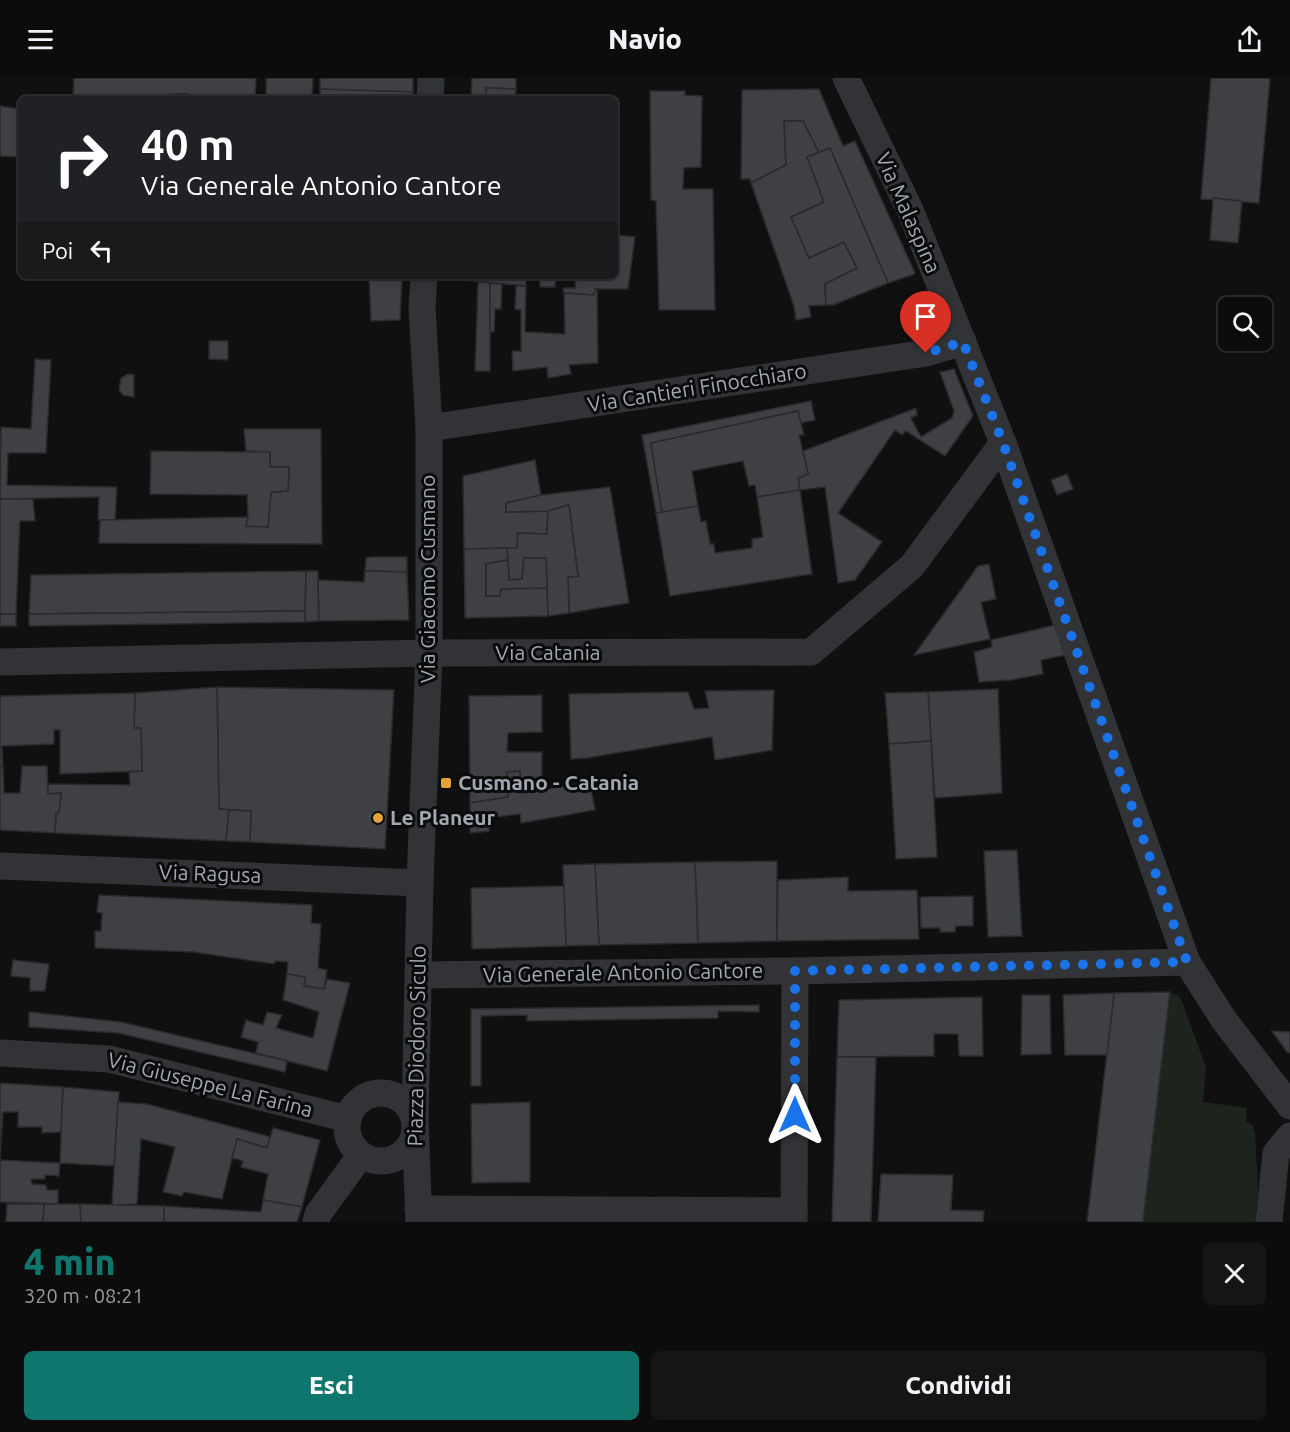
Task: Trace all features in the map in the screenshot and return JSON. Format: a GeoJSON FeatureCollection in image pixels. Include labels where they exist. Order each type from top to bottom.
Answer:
{"type":"FeatureCollection","features":[{"type":"Feature","properties":{"kind":"street"},"geometry":{"type":"LineString","coordinates":[[430,96],[431,78]]}},
{"type":"Feature","properties":{"kind":"street","name":"Via Malaspina"},"geometry":{"type":"LineString","coordinates":[[846,78],[910,210],[1003,443],[1187,962],[1224,1020],[1290,1106]]}},
{"type":"Feature","properties":{"kind":"street","name":"Via Giacomo Cusmano"},"geometry":{"type":"LineString","coordinates":[[420,883],[429,653],[429,428],[423,307],[424,279]]}},
{"type":"Feature","properties":{"kind":"street","name":"Via Cantieri Finocchiaro"},"geometry":{"type":"LineString","coordinates":[[429,428],[926,353],[963,342]]}},
{"type":"Feature","properties":{"kind":"street","name":"Via Catania"},"geometry":{"type":"LineString","coordinates":[[0,662],[429,653],[811,652],[912,566],[1003,443]]}},
{"type":"Feature","properties":{"kind":"street","name":"Via Ragusa"},"geometry":{"type":"LineString","coordinates":[[0,866],[420,883]]}},
{"type":"Feature","properties":{"kind":"street","name":"Piazza Diodoro Siculo"},"geometry":{"type":"LineString","coordinates":[[418,1216],[415,1122],[420,883]]}},
{"type":"Feature","properties":{"kind":"street","name":"Via Generale Antonio Cantore"},"geometry":{"type":"LineString","coordinates":[[418,975],[795,971],[1187,962]]}},
{"type":"Feature","properties":{"kind":"street"},"geometry":{"type":"LineString","coordinates":[[418,1216],[794,1216],[795,971]]}},
{"type":"Feature","properties":{"kind":"street","name":"Via Giuseppe La Farina"},"geometry":{"type":"LineString","coordinates":[[0,1053],[109,1059],[348,1119]]}},
{"type":"Feature","properties":{"kind":"street"},"geometry":{"type":"LineString","coordinates":[[382,1093],[404,1102],[415,1122],[415,1134],[411,1145],[393,1159],[382,1162],[361,1155],[349,1139],[347,1129],[352,1108],[360,1100],[382,1093]]}},
{"type":"Feature","properties":{"kind":"street"},"geometry":{"type":"LineString","coordinates":[[1269,1222],[1276,1154],[1290,1136]]}},
{"type":"Feature","properties":{"kind":"street"},"geometry":{"type":"LineString","coordinates":[[316,1222],[318,1214],[361,1155]]}},
{"type":"Feature","properties":{"kind":"shaded area"},"geometry":{"type":"Polygon","coordinates":[[[1170,992],[1179,996],[1183,1004],[1206,1068],[1203,1102],[1247,1108],[1246,1121],[1253,1126],[1255,1133],[1258,1190],[1255,1222],[1143,1222],[1170,992]]]}},
{"type":"Feature","properties":{"kind":"building"},"geometry":{"type":"Polygon","coordinates":[[[74,78],[256,78],[255,96],[170,94],[170,96],[73,96],[74,78]]]}},
{"type":"Feature","properties":{"kind":"building"},"geometry":{"type":"Polygon","coordinates":[[[266,78],[313,78],[312,96],[266,96],[266,78]]]}},
{"type":"Feature","properties":{"kind":"building"},"geometry":{"type":"Polygon","coordinates":[[[320,78],[413,78],[413,92],[320,89],[320,78]]]}},
{"type":"Feature","properties":{"kind":"building"},"geometry":{"type":"Polygon","coordinates":[[[472,78],[516,78],[516,89],[486,88],[486,96],[471,96],[472,78]]]}},
{"type":"Feature","properties":{"kind":"building"},"geometry":{"type":"Polygon","coordinates":[[[1211,78],[1270,78],[1259,203],[1201,199],[1211,78]]]}},
{"type":"Feature","properties":{"kind":"building"},"geometry":{"type":"Polygon","coordinates":[[[486,88],[516,89],[515,96],[486,96],[486,88]]]}},
{"type":"Feature","properties":{"kind":"building"},"geometry":{"type":"Polygon","coordinates":[[[320,89],[413,92],[413,96],[320,96],[320,89]]]}},
{"type":"Feature","properties":{"kind":"building"},"geometry":{"type":"Polygon","coordinates":[[[819,89],[843,146],[855,141],[915,273],[912,275],[888,283],[830,148],[819,153],[803,121],[784,121],[786,165],[751,183],[750,179],[741,179],[742,90],[819,89]]]}},
{"type":"Feature","properties":{"kind":"building"},"geometry":{"type":"Polygon","coordinates":[[[650,91],[685,91],[685,95],[702,96],[701,167],[684,168],[683,189],[713,189],[715,310],[659,310],[656,201],[651,200],[650,91]]]}},
{"type":"Feature","properties":{"kind":"building"},"geometry":{"type":"Polygon","coordinates":[[[170,94],[188,94],[188,96],[170,96],[170,94]]]}},
{"type":"Feature","properties":{"kind":"building"},"geometry":{"type":"Polygon","coordinates":[[[618,98],[619,146],[618,146],[618,98]]]}},
{"type":"Feature","properties":{"kind":"building"},"geometry":{"type":"Polygon","coordinates":[[[0,106],[18,109],[18,157],[0,156],[0,106]]]}},
{"type":"Feature","properties":{"kind":"building"},"geometry":{"type":"Polygon","coordinates":[[[784,121],[803,121],[819,153],[807,157],[824,202],[791,217],[809,258],[844,242],[857,268],[825,284],[826,305],[809,306],[811,317],[796,320],[794,306],[751,183],[786,165],[784,121]]]}},
{"type":"Feature","properties":{"kind":"building"},"geometry":{"type":"Polygon","coordinates":[[[830,148],[888,283],[833,305],[826,305],[825,284],[857,268],[844,242],[809,258],[791,217],[824,202],[807,157],[830,148]]]}},
{"type":"Feature","properties":{"kind":"building"},"geometry":{"type":"Polygon","coordinates":[[[1213,198],[1242,201],[1238,243],[1210,240],[1213,198]]]}},
{"type":"Feature","properties":{"kind":"building"},"geometry":{"type":"Polygon","coordinates":[[[618,235],[635,237],[628,289],[595,289],[594,295],[564,293],[563,288],[575,288],[576,279],[618,279],[618,235]]]}},
{"type":"Feature","properties":{"kind":"building"},"geometry":{"type":"Polygon","coordinates":[[[369,279],[402,279],[400,320],[371,321],[369,279]]]}},
{"type":"Feature","properties":{"kind":"building"},"geometry":{"type":"Polygon","coordinates":[[[526,279],[526,286],[465,280],[526,279]]]}},
{"type":"Feature","properties":{"kind":"building"},"geometry":{"type":"Polygon","coordinates":[[[540,279],[556,279],[555,287],[540,287],[540,279]]]}},
{"type":"Feature","properties":{"kind":"building"},"geometry":{"type":"Polygon","coordinates":[[[478,282],[490,283],[490,371],[475,371],[478,282]]]}},
{"type":"Feature","properties":{"kind":"building"},"geometry":{"type":"Polygon","coordinates":[[[490,283],[502,284],[501,309],[495,309],[494,332],[490,332],[490,283]]]}},
{"type":"Feature","properties":{"kind":"building"},"geometry":{"type":"Polygon","coordinates":[[[516,286],[526,286],[525,332],[565,334],[564,293],[594,295],[597,289],[598,363],[569,365],[571,374],[548,378],[547,367],[513,371],[512,351],[521,351],[521,310],[515,309],[516,286]]]}},
{"type":"Feature","properties":{"kind":"building"},"geometry":{"type":"Polygon","coordinates":[[[209,341],[228,341],[228,360],[209,359],[209,341]]]}},
{"type":"Feature","properties":{"kind":"building"},"geometry":{"type":"Polygon","coordinates":[[[35,359],[51,360],[46,453],[8,453],[7,485],[117,487],[115,520],[98,520],[99,497],[0,499],[1,427],[31,429],[35,359]]]}},
{"type":"Feature","properties":{"kind":"building"},"geometry":{"type":"Polygon","coordinates":[[[954,369],[973,416],[945,456],[906,431],[902,435],[895,430],[838,513],[882,542],[855,580],[838,583],[825,487],[800,490],[798,478],[808,474],[803,451],[916,408],[917,415],[911,418],[921,437],[952,418],[954,411],[940,372],[954,369]]]}},
{"type":"Feature","properties":{"kind":"building"},"geometry":{"type":"Polygon","coordinates":[[[128,374],[134,375],[134,397],[123,395],[119,390],[121,378],[128,374]]]}},
{"type":"Feature","properties":{"kind":"building"},"geometry":{"type":"Polygon","coordinates":[[[811,401],[815,420],[800,423],[798,411],[651,443],[662,513],[656,513],[642,435],[811,401]]]}},
{"type":"Feature","properties":{"kind":"building"},"geometry":{"type":"Polygon","coordinates":[[[798,411],[804,435],[799,435],[808,474],[798,478],[800,490],[757,497],[755,485],[749,486],[743,461],[692,471],[698,506],[662,513],[651,443],[798,411]]]}},
{"type":"Feature","properties":{"kind":"building"},"geometry":{"type":"Polygon","coordinates":[[[244,429],[321,429],[322,544],[99,543],[100,520],[248,517],[246,526],[268,527],[271,492],[288,491],[289,467],[270,467],[270,452],[246,451],[244,429]]]}},
{"type":"Feature","properties":{"kind":"building"},"geometry":{"type":"Polygon","coordinates":[[[151,451],[270,452],[270,467],[289,467],[288,491],[271,492],[268,527],[246,526],[247,495],[150,494],[151,451]]]}},
{"type":"Feature","properties":{"kind":"building"},"geometry":{"type":"Polygon","coordinates":[[[535,460],[541,495],[506,503],[506,512],[548,511],[547,534],[518,533],[517,548],[464,549],[463,476],[535,460]]]}},
{"type":"Feature","properties":{"kind":"building"},"geometry":{"type":"Polygon","coordinates":[[[1067,474],[1073,489],[1057,495],[1051,480],[1067,474]]]}},
{"type":"Feature","properties":{"kind":"building"},"geometry":{"type":"Polygon","coordinates":[[[610,487],[629,603],[569,613],[568,577],[578,576],[569,505],[548,511],[506,512],[506,503],[541,495],[610,487]]]}},
{"type":"Feature","properties":{"kind":"building"},"geometry":{"type":"Polygon","coordinates":[[[800,490],[812,574],[670,596],[656,513],[698,506],[701,522],[706,521],[710,544],[714,544],[715,553],[752,548],[752,539],[763,537],[757,497],[800,490]]]}},
{"type":"Feature","properties":{"kind":"building"},"geometry":{"type":"Polygon","coordinates":[[[0,499],[33,499],[35,521],[20,521],[16,614],[0,614],[0,499]]]}},
{"type":"Feature","properties":{"kind":"building"},"geometry":{"type":"Polygon","coordinates":[[[569,505],[578,576],[568,577],[569,613],[548,616],[546,558],[524,558],[522,579],[509,580],[507,548],[517,548],[518,533],[547,534],[548,511],[569,505]]]}},
{"type":"Feature","properties":{"kind":"building"},"geometry":{"type":"Polygon","coordinates":[[[507,548],[508,560],[486,564],[486,596],[500,596],[501,589],[547,588],[548,616],[465,618],[464,549],[507,548]]]}},
{"type":"Feature","properties":{"kind":"building"},"geometry":{"type":"Polygon","coordinates":[[[407,557],[407,572],[365,571],[366,558],[407,557]]]}},
{"type":"Feature","properties":{"kind":"building"},"geometry":{"type":"Polygon","coordinates":[[[524,558],[546,558],[547,588],[501,589],[500,596],[486,596],[486,564],[508,560],[509,580],[522,579],[524,558]]]}},
{"type":"Feature","properties":{"kind":"building"},"geometry":{"type":"Polygon","coordinates":[[[989,564],[996,599],[981,602],[990,639],[914,655],[978,566],[989,564]]]}},
{"type":"Feature","properties":{"kind":"building"},"geometry":{"type":"Polygon","coordinates":[[[306,571],[305,611],[29,614],[31,575],[306,571]]]}},
{"type":"Feature","properties":{"kind":"building"},"geometry":{"type":"Polygon","coordinates":[[[306,571],[318,571],[319,621],[305,622],[306,571]]]}},
{"type":"Feature","properties":{"kind":"building"},"geometry":{"type":"Polygon","coordinates":[[[365,571],[407,572],[409,620],[319,621],[318,580],[364,582],[365,571]]]}},
{"type":"Feature","properties":{"kind":"building"},"geometry":{"type":"Polygon","coordinates":[[[305,611],[305,622],[29,626],[29,614],[305,611]]]}},
{"type":"Feature","properties":{"kind":"building"},"geometry":{"type":"Polygon","coordinates":[[[0,614],[16,614],[16,626],[0,626],[0,614]]]}},
{"type":"Feature","properties":{"kind":"building"},"geometry":{"type":"Polygon","coordinates":[[[1055,625],[1066,655],[1041,660],[1043,674],[1011,680],[979,682],[974,652],[992,647],[991,640],[1055,625]]]}},
{"type":"Feature","properties":{"kind":"building"},"geometry":{"type":"Polygon","coordinates":[[[217,687],[394,690],[385,849],[250,842],[251,811],[219,809],[217,687]]]}},
{"type":"Feature","properties":{"kind":"building"},"geometry":{"type":"Polygon","coordinates":[[[217,687],[219,809],[229,810],[226,841],[55,833],[56,813],[59,812],[61,793],[48,794],[48,784],[130,785],[129,772],[142,771],[141,728],[134,728],[135,693],[217,687]]]}},
{"type":"Feature","properties":{"kind":"building"},"geometry":{"type":"Polygon","coordinates":[[[998,689],[1002,793],[935,798],[928,692],[998,689]]]}},
{"type":"Feature","properties":{"kind":"building"},"geometry":{"type":"Polygon","coordinates":[[[774,690],[772,750],[715,760],[712,737],[571,759],[569,694],[688,692],[694,709],[709,708],[705,691],[774,690]]]}},
{"type":"Feature","properties":{"kind":"building"},"geometry":{"type":"Polygon","coordinates":[[[928,692],[931,741],[889,744],[885,693],[928,692]]]}},
{"type":"Feature","properties":{"kind":"building"},"geometry":{"type":"Polygon","coordinates":[[[135,693],[134,728],[141,728],[142,771],[60,774],[60,730],[54,730],[54,744],[2,746],[3,767],[0,767],[0,696],[135,693]]]}},
{"type":"Feature","properties":{"kind":"building"},"geometry":{"type":"Polygon","coordinates":[[[542,695],[542,732],[508,733],[507,752],[542,752],[542,789],[520,793],[520,771],[507,772],[508,797],[470,803],[469,696],[542,695]]]}},
{"type":"Feature","properties":{"kind":"building"},"geometry":{"type":"Polygon","coordinates":[[[931,741],[937,857],[896,859],[889,744],[931,741]]]}},
{"type":"Feature","properties":{"kind":"building"},"geometry":{"type":"Polygon","coordinates":[[[22,766],[47,766],[48,794],[61,793],[59,812],[56,813],[55,833],[0,830],[0,767],[3,767],[4,793],[20,793],[22,766]]]}},
{"type":"Feature","properties":{"kind":"building"},"geometry":{"type":"Polygon","coordinates":[[[520,771],[520,793],[590,782],[595,810],[521,823],[520,814],[489,818],[489,831],[470,833],[470,803],[508,797],[507,772],[520,771]]]}},
{"type":"Feature","properties":{"kind":"building"},"geometry":{"type":"Polygon","coordinates":[[[229,810],[251,811],[250,842],[226,841],[229,810]]]}},
{"type":"Feature","properties":{"kind":"building"},"geometry":{"type":"Polygon","coordinates":[[[1017,850],[1022,936],[988,937],[984,851],[1017,850]]]}},
{"type":"Feature","properties":{"kind":"building"},"geometry":{"type":"Polygon","coordinates":[[[777,861],[777,941],[698,943],[695,862],[777,861]]]}},
{"type":"Feature","properties":{"kind":"building"},"geometry":{"type":"Polygon","coordinates":[[[695,862],[698,943],[599,945],[595,864],[695,862]]]}},
{"type":"Feature","properties":{"kind":"building"},"geometry":{"type":"Polygon","coordinates":[[[595,864],[599,945],[566,946],[563,865],[595,864]]]}},
{"type":"Feature","properties":{"kind":"building"},"geometry":{"type":"Polygon","coordinates":[[[848,877],[848,891],[917,890],[919,939],[777,941],[778,880],[848,877]]]}},
{"type":"Feature","properties":{"kind":"building"},"geometry":{"type":"Polygon","coordinates":[[[564,886],[566,946],[472,949],[471,888],[564,886]]]}},
{"type":"Feature","properties":{"kind":"building"},"geometry":{"type":"Polygon","coordinates":[[[99,895],[312,905],[311,923],[321,924],[318,968],[327,970],[324,989],[304,986],[305,977],[287,974],[288,962],[275,961],[274,964],[193,952],[95,948],[95,931],[101,931],[102,913],[97,912],[99,895]]]}},
{"type":"Feature","properties":{"kind":"building"},"geometry":{"type":"Polygon","coordinates":[[[973,896],[973,926],[956,926],[955,932],[940,932],[940,928],[921,928],[920,897],[973,896]]]}},
{"type":"Feature","properties":{"kind":"building"},"geometry":{"type":"Polygon","coordinates":[[[13,960],[49,964],[45,991],[30,991],[30,978],[11,976],[13,960]]]}},
{"type":"Feature","properties":{"kind":"building"},"geometry":{"type":"Polygon","coordinates":[[[287,974],[305,977],[304,986],[324,989],[327,979],[350,983],[327,1071],[256,1053],[258,1042],[241,1037],[246,1020],[263,1025],[267,1012],[282,1015],[276,1028],[313,1038],[319,1012],[283,1000],[287,974]]]}},
{"type":"Feature","properties":{"kind":"building"},"geometry":{"type":"Polygon","coordinates":[[[1170,992],[1143,1222],[1087,1222],[1114,993],[1170,992]]]}},
{"type":"Feature","properties":{"kind":"building"},"geometry":{"type":"Polygon","coordinates":[[[1114,993],[1107,1055],[1065,1055],[1063,995],[1114,993]]]}},
{"type":"Feature","properties":{"kind":"building"},"geometry":{"type":"Polygon","coordinates":[[[1022,995],[1050,995],[1051,1054],[1021,1055],[1022,995]]]}},
{"type":"Feature","properties":{"kind":"building"},"geometry":{"type":"Polygon","coordinates":[[[982,997],[983,1056],[959,1056],[958,1034],[934,1034],[934,1056],[837,1057],[839,1000],[982,997]]]}},
{"type":"Feature","properties":{"kind":"building"},"geometry":{"type":"Polygon","coordinates":[[[759,1005],[759,1012],[718,1011],[718,1018],[527,1021],[527,1015],[481,1016],[481,1086],[471,1086],[471,1009],[759,1005]]]}},
{"type":"Feature","properties":{"kind":"building"},"geometry":{"type":"Polygon","coordinates":[[[29,1012],[121,1022],[287,1061],[285,1072],[118,1033],[29,1027],[29,1012]]]}},
{"type":"Feature","properties":{"kind":"building"},"geometry":{"type":"Polygon","coordinates":[[[1272,1031],[1290,1032],[1290,1053],[1287,1052],[1272,1031]]]}},
{"type":"Feature","properties":{"kind":"building"},"geometry":{"type":"Polygon","coordinates":[[[837,1057],[876,1057],[871,1222],[832,1222],[837,1057]]]}},
{"type":"Feature","properties":{"kind":"building"},"geometry":{"type":"Polygon","coordinates":[[[0,1083],[63,1087],[61,1132],[42,1133],[42,1127],[18,1127],[18,1112],[3,1112],[0,1159],[0,1083]]]}},
{"type":"Feature","properties":{"kind":"building"},"geometry":{"type":"Polygon","coordinates":[[[63,1087],[119,1092],[114,1166],[60,1163],[63,1087]]]}},
{"type":"Feature","properties":{"kind":"building"},"geometry":{"type":"Polygon","coordinates":[[[118,1102],[147,1104],[271,1137],[267,1148],[237,1139],[222,1199],[184,1192],[182,1196],[163,1192],[175,1147],[141,1139],[137,1204],[112,1205],[118,1102]]]}},
{"type":"Feature","properties":{"kind":"building"},"geometry":{"type":"Polygon","coordinates":[[[530,1102],[530,1182],[472,1183],[471,1104],[530,1102]]]}},
{"type":"Feature","properties":{"kind":"building"},"geometry":{"type":"Polygon","coordinates":[[[273,1128],[320,1140],[302,1207],[263,1200],[268,1174],[241,1167],[243,1161],[232,1158],[237,1139],[267,1148],[273,1128]]]}},
{"type":"Feature","properties":{"kind":"building"},"geometry":{"type":"Polygon","coordinates":[[[0,1160],[60,1163],[59,1176],[45,1175],[45,1179],[31,1179],[32,1184],[46,1185],[47,1190],[58,1190],[58,1204],[0,1202],[0,1160]]]}},
{"type":"Feature","properties":{"kind":"building"},"geometry":{"type":"Polygon","coordinates":[[[881,1174],[953,1175],[951,1210],[984,1211],[983,1222],[878,1222],[881,1174]]]}},
{"type":"Feature","properties":{"kind":"building"},"geometry":{"type":"Polygon","coordinates":[[[263,1200],[302,1207],[297,1222],[164,1222],[164,1206],[261,1212],[263,1200]]]}},
{"type":"Feature","properties":{"kind":"building"},"geometry":{"type":"Polygon","coordinates":[[[7,1204],[44,1204],[43,1222],[6,1222],[7,1204]]]}},
{"type":"Feature","properties":{"kind":"building"},"geometry":{"type":"Polygon","coordinates":[[[44,1204],[80,1204],[81,1222],[43,1222],[44,1204]]]}},
{"type":"Feature","properties":{"kind":"building"},"geometry":{"type":"Polygon","coordinates":[[[80,1204],[164,1206],[164,1222],[81,1222],[80,1204]]]}},
{"type":"Feature","properties":{"kind":"place","name":"Cusmano - Catania"},"geometry":{"type":"Point","coordinates":[446,783]}},
{"type":"Feature","properties":{"kind":"place","name":"Le Planeur"},"geometry":{"type":"Point","coordinates":[378,818]}},
{"type":"Feature","properties":{"kind":"route"},"geometry":{"type":"LineString","coordinates":[[795,1115],[795,971],[1187,962],[1003,443],[963,342],[926,353]]}}]}
